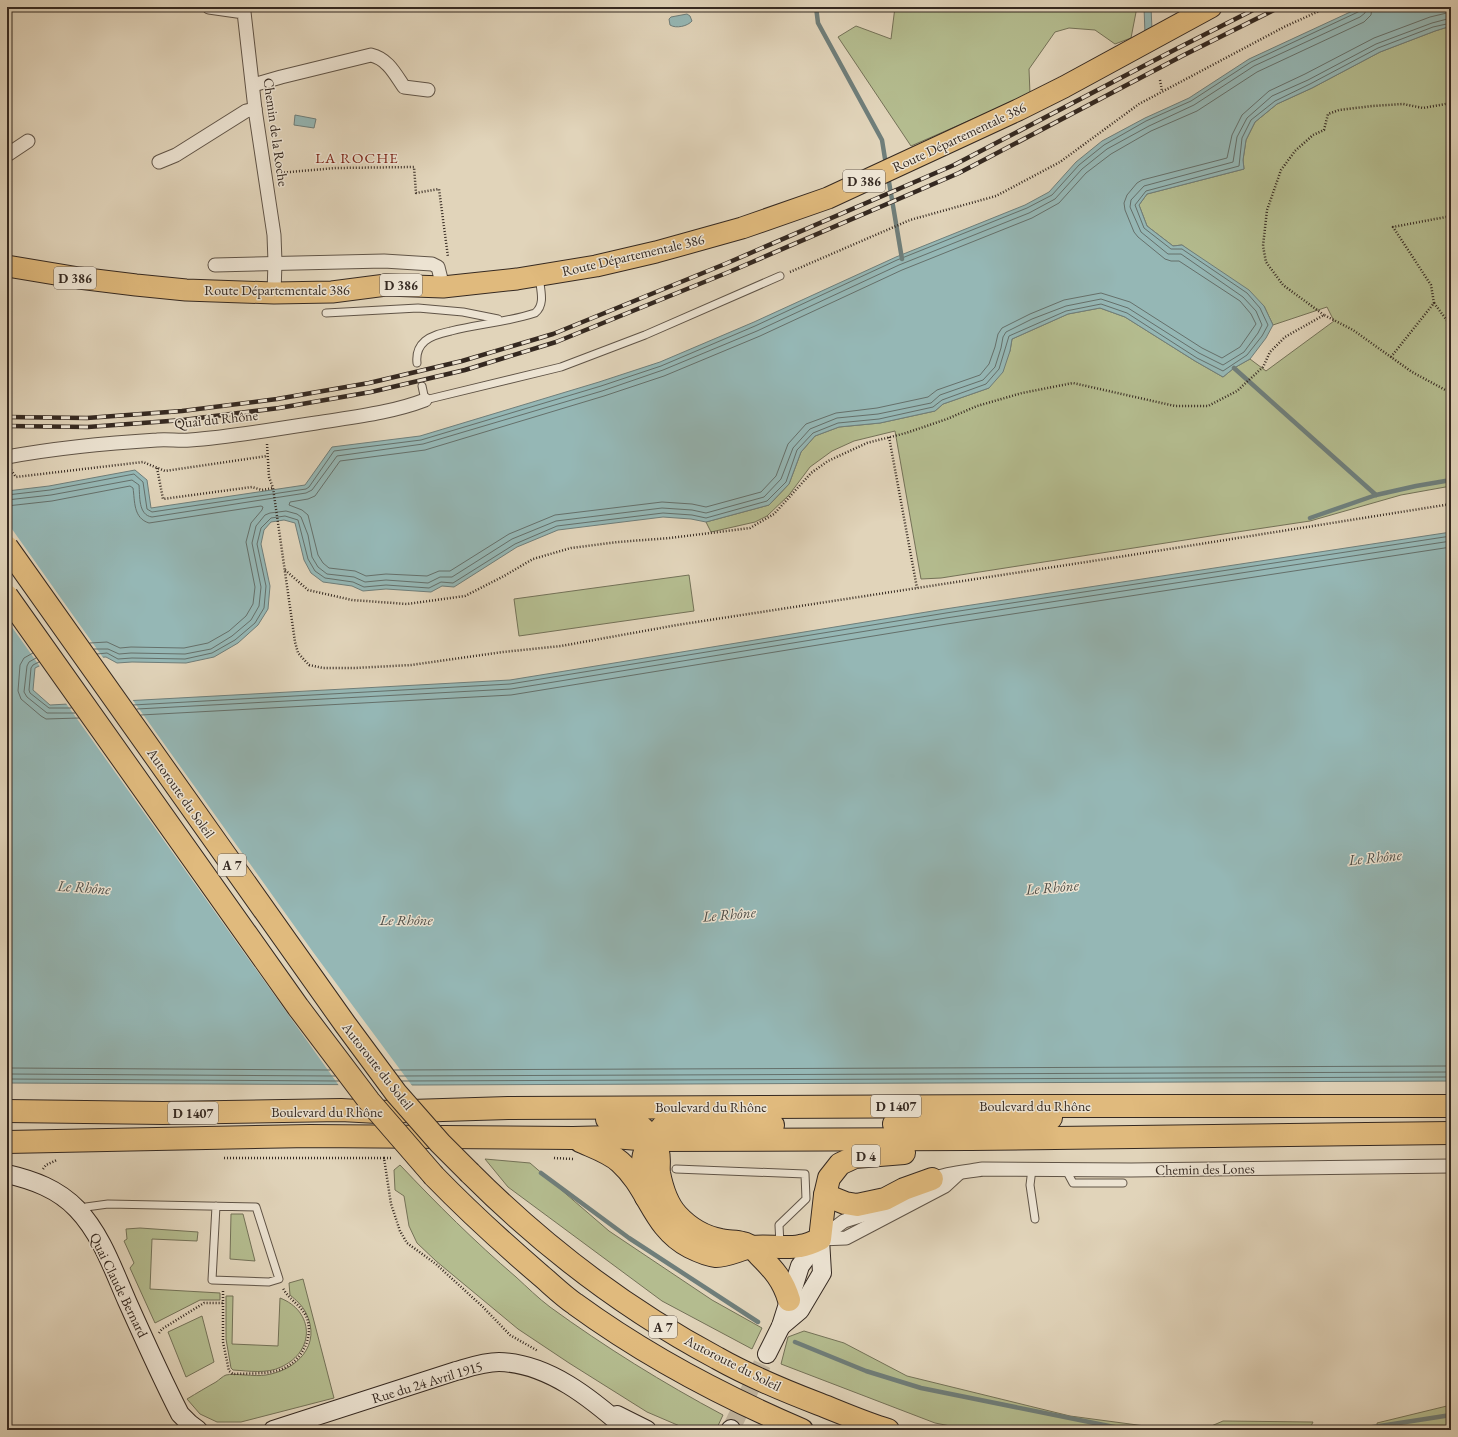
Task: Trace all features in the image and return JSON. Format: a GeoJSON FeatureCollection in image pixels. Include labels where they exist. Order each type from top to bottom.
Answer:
{"type":"FeatureCollection","features":[{"type":"Feature","properties":{"kind":"highway","name":"Autoroute du Soleil"},"geometry":{"type":"LineString","coordinates":[[7,547],[345,1024],[396,1093],[470,1173],[510,1211],[596,1282],[641,1314],[718,1359],[793,1394],[888,1430]]}},
{"type":"Feature","properties":{"kind":"highway","name":"Autoroute du Soleil"},"geometry":{"type":"LineString","coordinates":[[7,596],[302,1013],[369,1101],[434,1176],[506,1245],[580,1307],[627,1340],[746,1406],[802,1430]]}},
{"type":"Feature","properties":{"kind":"highway"},"geometry":{"type":"LineString","coordinates":[[646,1197],[643,1159],[646,1148],[663,1126],[685,1123],[804,1125],[982,1123],[1031,1120],[1160,1106]]}},
{"type":"Feature","properties":{"kind":"highway","name":"Boulevard du Rhône"},"geometry":{"type":"LineString","coordinates":[[7,1111],[164,1113],[341,1110],[378,1112],[508,1108],[1451,1106]]}},
{"type":"Feature","properties":{"kind":"highway"},"geometry":{"type":"LineString","coordinates":[[378,1112],[512,1121],[626,1119],[639,1124],[652,1140],[658,1153],[659,1173],[667,1201],[676,1214],[695,1231],[706,1236],[721,1240],[744,1243],[752,1248],[776,1271],[785,1288],[789,1300]]}},
{"type":"Feature","properties":{"kind":"highway","name":"Boulevard du Rhône"},"geometry":{"type":"LineString","coordinates":[[7,1142],[337,1135],[613,1138],[652,1140],[971,1139],[1451,1133]]}},
{"type":"Feature","properties":{"kind":"highway"},"geometry":{"type":"LineString","coordinates":[[573,1138],[609,1154],[619,1161],[629,1172],[662,1224],[672,1235],[696,1250],[708,1255],[717,1256],[752,1248],[801,1246],[820,1239]]}},
{"type":"Feature","properties":{"kind":"highway","name":"D 4"},"geometry":{"type":"LineString","coordinates":[[820,1239],[815,1195],[840,1164],[855,1157],[944,1150],[971,1139]]}},
{"type":"Feature","properties":{"kind":"highway"},"geometry":{"type":"LineString","coordinates":[[815,1195],[857,1205],[885,1199],[904,1189],[932,1179]]}},
{"type":"Feature","properties":{"kind":"main road","name":"Route Départementale 386"},"geometry":{"type":"LineString","coordinates":[[7,266],[130,285],[186,290],[274,293],[332,292],[441,278],[539,276],[596,266],[656,252],[742,228],[828,198],[1018,110],[1064,87],[1211,7]]}},
{"type":"Feature","properties":{"kind":"main road","name":"Quai Claude Bernard"},"geometry":{"type":"LineString","coordinates":[[7,1174],[41,1184],[66,1199],[78,1210],[92,1228],[104,1248],[180,1414],[198,1430]]}},
{"type":"Feature","properties":{"kind":"main road","name":"Chemin des Lones"},"geometry":{"type":"LineString","coordinates":[[767,1354],[781,1326],[800,1266],[820,1239]]}},
{"type":"Feature","properties":{"kind":"main road","name":"Chemin des Lones"},"geometry":{"type":"LineString","coordinates":[[781,1326],[800,1310],[822,1273],[820,1239]]}},
{"type":"Feature","properties":{"kind":"main road","name":"Rue du 24 Avril 1915"},"geometry":{"type":"LineString","coordinates":[[273,1430],[456,1370],[481,1364],[498,1362],[533,1368],[565,1382],[599,1405],[647,1430]]}},
{"type":"Feature","properties":{"kind":"main road","name":"Rue du 24 Avril 1915"},"geometry":{"type":"LineString","coordinates":[[599,1405],[627,1430]]}},
{"type":"Feature","properties":{"kind":"street","name":"Chemin de la Roche"},"geometry":{"type":"LineString","coordinates":[[209,7],[249,10],[255,109],[274,235],[274,293]]}},
{"type":"Feature","properties":{"kind":"street"},"geometry":{"type":"LineString","coordinates":[[253,85],[371,55],[379,57],[389,65],[404,87],[428,90]]}},
{"type":"Feature","properties":{"kind":"street"},"geometry":{"type":"LineString","coordinates":[[159,162],[176,155],[246,111],[255,109]]}},
{"type":"Feature","properties":{"kind":"street"},"geometry":{"type":"LineString","coordinates":[[7,155],[28,141]]}},
{"type":"Feature","properties":{"kind":"street"},"geometry":{"type":"LineString","coordinates":[[215,264],[384,261],[432,264],[435,265],[441,278]]}},
{"type":"Feature","properties":{"kind":"street","name":"Quai du Rhône"},"geometry":{"type":"LineString","coordinates":[[7,457],[32,452],[60,449],[159,439],[190,440],[268,430],[379,413],[410,406],[425,400]]}},
{"type":"Feature","properties":{"kind":"street","name":"Chemin des Lones"},"geometry":{"type":"LineString","coordinates":[[820,1239],[844,1221],[876,1211],[932,1179],[960,1172],[983,1169],[1130,1170],[1451,1166]]}},
{"type":"Feature","properties":{"kind":"street"},"geometry":{"type":"LineString","coordinates":[[820,1239],[846,1238],[945,1186],[960,1172]]}},
{"type":"Feature","properties":{"kind":"lane"},"geometry":{"type":"LineString","coordinates":[[417,363],[416,356],[419,347],[426,340],[435,335],[465,327],[530,315],[539,310],[542,303],[539,276]]}},
{"type":"Feature","properties":{"kind":"lane"},"geometry":{"type":"LineString","coordinates":[[422,386],[425,400],[561,367],[645,336],[780,276]]}},
{"type":"Feature","properties":{"kind":"lane"},"geometry":{"type":"LineString","coordinates":[[326,313],[418,308],[463,312],[502,320]]}},
{"type":"Feature","properties":{"kind":"lane"},"geometry":{"type":"LineString","coordinates":[[676,1169],[805,1174],[815,1195],[806,1199],[779,1225],[780,1247]]}},
{"type":"Feature","properties":{"kind":"lane"},"geometry":{"type":"LineString","coordinates":[[1032,1169],[1030,1185],[1035,1219]]}},
{"type":"Feature","properties":{"kind":"lane"},"geometry":{"type":"LineString","coordinates":[[1066,1170],[1073,1183],[1123,1183]]}},
{"type":"Feature","properties":{"kind":"lane"},"geometry":{"type":"LineString","coordinates":[[78,1210],[86,1207],[108,1204],[216,1206],[256,1207],[279,1279],[269,1282],[212,1280],[216,1206]]}},
{"type":"Feature","properties":{"kind":"path"},"geometry":{"type":"LineString","coordinates":[[780,276],[910,220],[996,196],[1060,162],[1139,104],[1284,27],[1328,7]]}},
{"type":"Feature","properties":{"kind":"path"},"geometry":{"type":"LineString","coordinates":[[1160,80],[1162,91]]}},
{"type":"Feature","properties":{"kind":"path"},"geometry":{"type":"LineString","coordinates":[[1451,103],[1423,108],[1403,104],[1372,106],[1339,110],[1328,114],[1324,130],[1313,135],[1295,151],[1281,170],[1267,210],[1263,246],[1266,262],[1283,285],[1324,315],[1353,330],[1412,372],[1451,392]]}},
{"type":"Feature","properties":{"kind":"path"},"geometry":{"type":"LineString","coordinates":[[265,174],[336,168],[414,167],[416,193],[439,189],[449,264],[441,278]]}},
{"type":"Feature","properties":{"kind":"path"},"geometry":{"type":"LineString","coordinates":[[1451,216],[1393,227],[1431,284],[1434,303],[1451,326]]}},
{"type":"Feature","properties":{"kind":"path"},"geometry":{"type":"LineString","coordinates":[[1391,357],[1434,303]]}},
{"type":"Feature","properties":{"kind":"path"},"geometry":{"type":"LineString","coordinates":[[285,569],[308,590],[352,600],[407,604],[465,596],[533,559],[571,548],[750,528],[774,514],[811,473],[828,461],[867,443],[947,419],[977,406],[1015,395],[1042,388],[1073,383],[1175,406],[1208,406],[1237,391],[1263,367],[1270,352],[1285,338],[1324,315]]}},
{"type":"Feature","properties":{"kind":"path"},"geometry":{"type":"LineString","coordinates":[[889,437],[917,588]]}},
{"type":"Feature","properties":{"kind":"path"},"geometry":{"type":"LineString","coordinates":[[7,457],[10,469],[16,477],[143,462],[165,471],[267,456],[295,642],[298,653],[309,665],[323,668],[411,665],[503,652],[561,646],[677,625],[1133,555],[1451,504]]}},
{"type":"Feature","properties":{"kind":"path"},"geometry":{"type":"LineString","coordinates":[[157,468],[163,499],[252,487],[262,490],[272,488]]}},
{"type":"Feature","properties":{"kind":"path"},"geometry":{"type":"LineString","coordinates":[[223,1158],[399,1158]]}},
{"type":"Feature","properties":{"kind":"path"},"geometry":{"type":"LineString","coordinates":[[384,1158],[391,1204],[400,1232],[407,1243],[436,1264],[483,1307],[510,1335],[543,1354]]}},
{"type":"Feature","properties":{"kind":"path"},"geometry":{"type":"LineString","coordinates":[[552,1158],[578,1160]]}},
{"type":"Feature","properties":{"kind":"path"},"geometry":{"type":"LineString","coordinates":[[41,1184],[41,1171],[46,1165],[59,1160]]}},
{"type":"Feature","properties":{"kind":"path"},"geometry":{"type":"LineString","coordinates":[[223,1280],[223,1342],[229,1372],[233,1374],[264,1373],[283,1369],[302,1353],[307,1343],[309,1328],[306,1317],[298,1304],[286,1295],[279,1279]]}},
{"type":"Feature","properties":{"kind":"path"},"geometry":{"type":"LineString","coordinates":[[148,1345],[162,1330],[204,1303],[223,1303]]}},
{"type":"Feature","properties":{"kind":"green space"},"geometry":{"type":"Polygon","coordinates":[[[895,7],[1137,7],[1131,38],[1115,44],[1095,30],[1069,28],[1055,32],[1029,69],[1030,94],[911,146],[838,37],[856,26],[891,39],[895,7]]]}},
{"type":"Feature","properties":{"kind":"green space"},"geometry":{"type":"Polygon","coordinates":[[[1451,26],[1451,486],[1401,495],[1310,521],[941,578],[921,579],[895,431],[854,441],[832,451],[810,467],[789,495],[767,516],[755,522],[711,532],[706,522],[769,505],[789,484],[801,452],[815,436],[839,427],[880,423],[935,411],[943,404],[989,388],[1010,351],[1012,339],[1068,314],[1100,308],[1125,317],[1223,377],[1234,368],[1250,359],[1266,371],[1334,321],[1327,307],[1273,325],[1264,306],[1182,245],[1173,246],[1147,226],[1139,205],[1147,194],[1244,169],[1243,160],[1246,140],[1255,122],[1277,104],[1312,88],[1380,52],[1451,26]]]}},
{"type":"Feature","properties":{"kind":"green space"},"geometry":{"type":"Polygon","coordinates":[[[689,575],[694,611],[519,636],[514,599],[689,575]]]}},
{"type":"Feature","properties":{"kind":"green space"},"geometry":{"type":"Polygon","coordinates":[[[485,1159],[530,1163],[609,1231],[712,1300],[762,1328],[752,1349],[662,1301],[508,1187],[485,1159]]]}},
{"type":"Feature","properties":{"kind":"green space"},"geometry":{"type":"Polygon","coordinates":[[[400,1165],[471,1236],[550,1307],[635,1364],[723,1415],[716,1430],[689,1430],[647,1412],[518,1329],[436,1261],[417,1243],[409,1226],[404,1196],[395,1190],[394,1170],[400,1165]]]}},
{"type":"Feature","properties":{"kind":"green space"},"geometry":{"type":"Polygon","coordinates":[[[231,1214],[243,1214],[255,1261],[230,1259],[231,1214]]]}},
{"type":"Feature","properties":{"kind":"green space"},"geometry":{"type":"Polygon","coordinates":[[[140,1228],[198,1232],[197,1241],[152,1239],[150,1289],[220,1293],[220,1300],[200,1300],[155,1323],[130,1268],[134,1263],[124,1241],[127,1239],[126,1229],[140,1228]]]}},
{"type":"Feature","properties":{"kind":"green space"},"geometry":{"type":"Polygon","coordinates":[[[303,1279],[334,1398],[241,1422],[217,1422],[200,1414],[187,1399],[225,1376],[234,1374],[266,1375],[277,1372],[288,1368],[304,1354],[309,1345],[311,1335],[310,1325],[303,1308],[290,1295],[289,1283],[303,1279]]]}},
{"type":"Feature","properties":{"kind":"green space"},"geometry":{"type":"Polygon","coordinates":[[[226,1296],[233,1296],[232,1344],[278,1346],[280,1298],[291,1304],[299,1312],[304,1321],[306,1331],[305,1342],[300,1351],[292,1360],[281,1367],[270,1371],[258,1372],[233,1370],[231,1368],[226,1339],[226,1296]]]}},
{"type":"Feature","properties":{"kind":"green space"},"geometry":{"type":"Polygon","coordinates":[[[202,1316],[214,1362],[186,1377],[168,1332],[202,1316]]]}},
{"type":"Feature","properties":{"kind":"green space"},"geometry":{"type":"Polygon","coordinates":[[[804,1331],[844,1343],[907,1376],[1070,1416],[1175,1430],[971,1430],[935,1423],[781,1364],[788,1337],[804,1331]]]}},
{"type":"Feature","properties":{"kind":"green space"},"geometry":{"type":"Polygon","coordinates":[[[1451,1405],[1451,1427],[1439,1430],[1378,1430],[1377,1423],[1451,1405]]]}},
{"type":"Feature","properties":{"kind":"green space"},"geometry":{"type":"Polygon","coordinates":[[[1223,1421],[1313,1422],[1309,1430],[1202,1430],[1223,1421]]]}},
{"type":"Feature","properties":{"kind":"water"},"geometry":{"type":"Polygon","coordinates":[[[1144,7],[1151,7],[1152,30],[1145,34],[1144,7]]]}},
{"type":"Feature","properties":{"kind":"water","name":"Le Rhône"},"geometry":{"type":"Polygon","coordinates":[[[1361,7],[1451,7],[1451,26],[1380,52],[1312,88],[1277,104],[1255,122],[1246,140],[1243,160],[1244,169],[1147,194],[1139,205],[1147,226],[1173,246],[1182,245],[1249,290],[1264,306],[1273,325],[1266,338],[1250,359],[1234,368],[1223,377],[1125,317],[1100,308],[1068,314],[1012,339],[1010,351],[1003,372],[989,388],[943,404],[935,411],[880,423],[839,427],[815,436],[801,452],[789,484],[769,505],[706,522],[691,519],[663,517],[558,530],[517,547],[454,587],[442,586],[431,592],[386,589],[363,591],[352,586],[323,582],[311,573],[304,560],[295,523],[284,520],[271,522],[264,530],[261,544],[270,586],[268,609],[258,625],[238,643],[214,657],[186,663],[117,663],[106,657],[51,660],[35,668],[33,690],[50,705],[510,680],[945,609],[1451,532],[1451,1081],[419,1085],[7,1083],[7,491],[49,486],[135,470],[147,480],[151,508],[305,485],[332,447],[420,436],[660,362],[754,322],[896,257],[1025,205],[1049,192],[1076,162],[1102,141],[1145,118],[1189,98],[1249,59],[1361,7]]]}},
{"type":"Feature","properties":{"kind":"water"},"geometry":{"type":"Polygon","coordinates":[[[687,14],[690,16],[692,21],[690,23],[679,27],[670,25],[669,19],[671,17],[687,14]]]}},
{"type":"Feature","properties":{"kind":"water"},"geometry":{"type":"Polygon","coordinates":[[[295,115],[316,119],[314,128],[294,125],[295,115]]]}},
{"type":"Feature","properties":{"kind":"pier"},"geometry":{"type":"Polygon","coordinates":[[[7,522],[104,659],[52,662],[41,668],[7,620],[7,522]]]}},
{"type":"Feature","properties":{"kind":"pier"},"geometry":{"type":"Polygon","coordinates":[[[132,699],[313,952],[413,1087],[340,1087],[65,702],[132,699]]]}},
{"type":"Feature","properties":{"kind":"waterway"},"geometry":{"type":"LineString","coordinates":[[816,7],[818,23],[882,140],[886,165]]}},
{"type":"Feature","properties":{"kind":"waterway"},"geometry":{"type":"LineString","coordinates":[[888,176],[902,259]]}},
{"type":"Feature","properties":{"kind":"waterway"},"geometry":{"type":"LineString","coordinates":[[1234,368],[1376,495]]}},
{"type":"Feature","properties":{"kind":"waterway"},"geometry":{"type":"LineString","coordinates":[[1310,518],[1376,495],[1451,480]]}},
{"type":"Feature","properties":{"kind":"waterway"},"geometry":{"type":"LineString","coordinates":[[541,1173],[629,1238],[758,1322]]}},
{"type":"Feature","properties":{"kind":"waterway"},"geometry":{"type":"LineString","coordinates":[[795,1342],[866,1371],[921,1388],[1129,1430]]}},
{"type":"Feature","properties":{"kind":"waterway"},"geometry":{"type":"LineString","coordinates":[[1354,1430],[1451,1415]]}},
{"type":"Feature","properties":{"kind":"tunnel"},"geometry":{"type":"LineString","coordinates":[[731,1429],[767,1354]]}},
{"type":"Feature","properties":{"kind":"railway"},"geometry":{"type":"LineString","coordinates":[[7,417],[87,418],[182,411],[277,399],[369,383],[462,361],[553,334],[725,264],[954,165],[1259,7]]}},
{"type":"Feature","properties":{"kind":"railway"},"geometry":{"type":"LineString","coordinates":[[7,426],[88,427],[183,420],[279,408],[371,392],[465,370],[556,342],[729,272],[959,173],[1182,56],[1280,7]]}},
{"type":"Feature","properties":{"kind":"district","name":"LA ROCHE"},"geometry":{"type":"Point","coordinates":[357,157]}}]}
